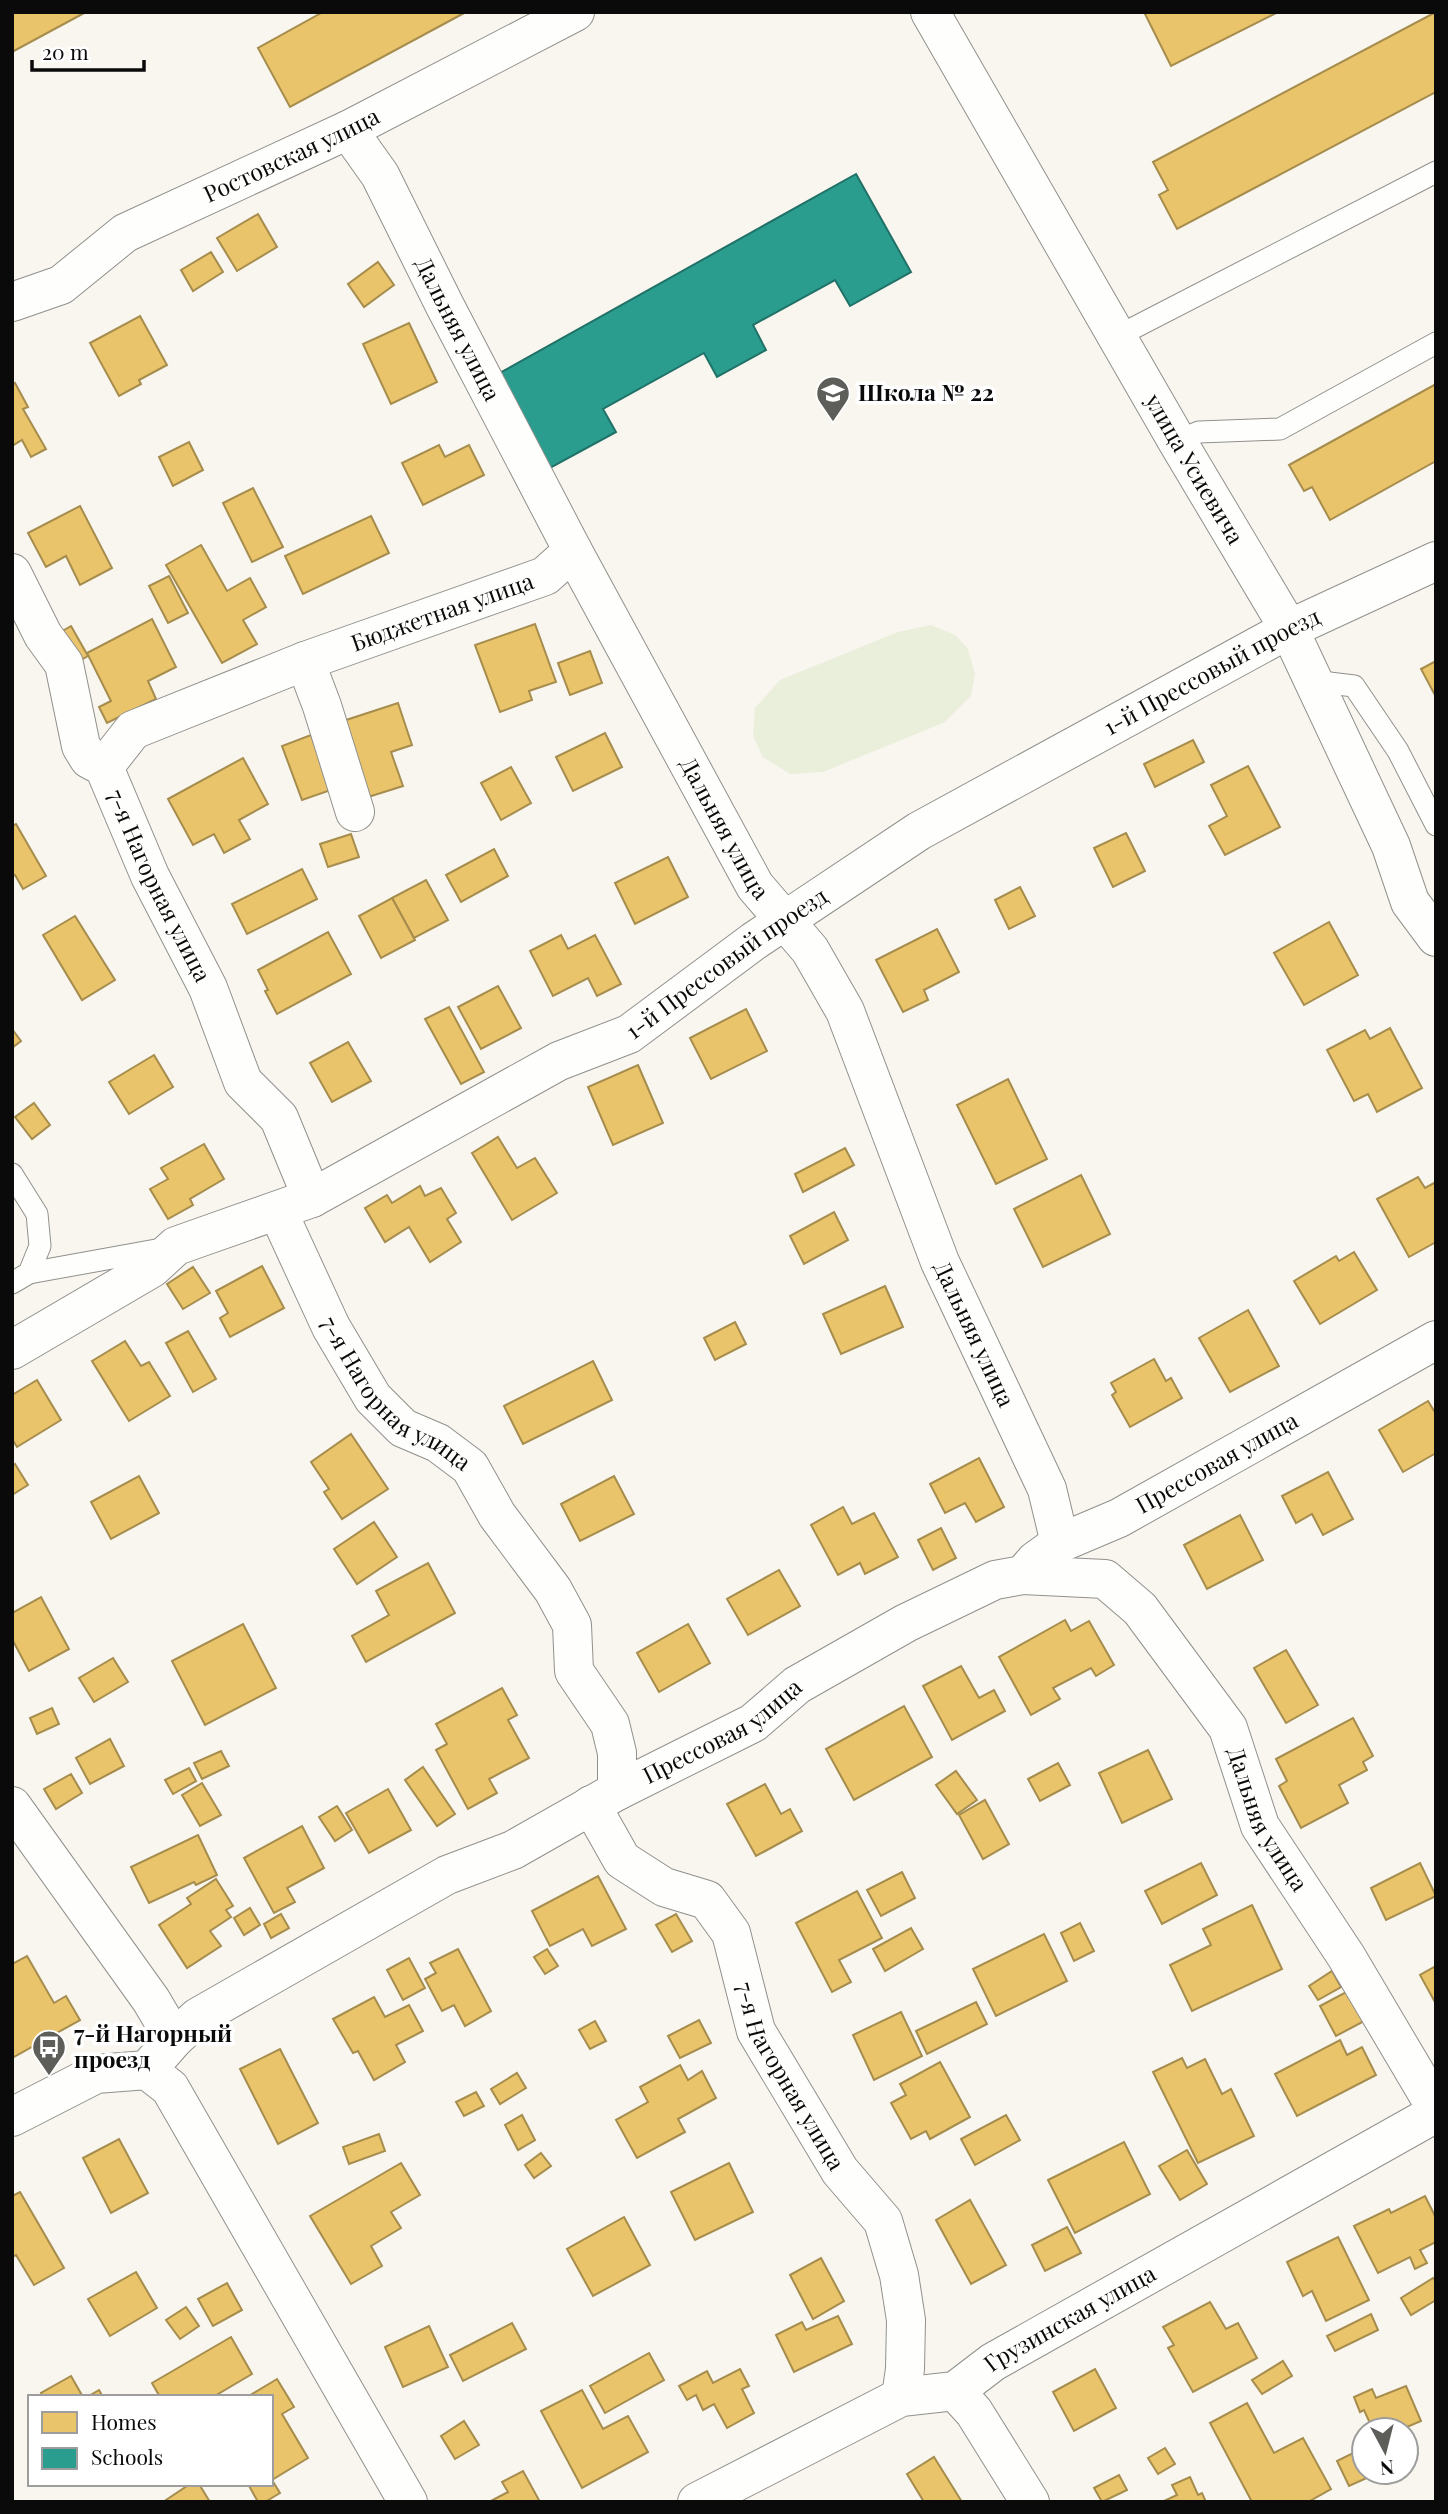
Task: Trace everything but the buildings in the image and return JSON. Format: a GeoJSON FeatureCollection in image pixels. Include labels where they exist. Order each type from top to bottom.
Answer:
{"type":"FeatureCollection","features":[{"type":"Feature","properties":{"kind":"street","name":"Ростовская улица"},"geometry":{"type":"LineString","coordinates":[[12,302],[61,285],[125,233],[348,130],[575,12]]}},
{"type":"Feature","properties":{"kind":"street","name":"улица Усиевича"},"geometry":{"type":"LineString","coordinates":[[930,12],[1177,441],[1289,629],[1391,846],[1410,902],[1436,937]]}},
{"type":"Feature","properties":{"kind":"street","name":"Дальняя улица"},"geometry":{"type":"LineString","coordinates":[[348,130],[380,175],[573,551],[755,886],[810,950],[845,1011],[940,1262],[1047,1489],[1060,1543]]}},
{"type":"Feature","properties":{"kind":"street","name":"Бюджетная улица"},"geometry":{"type":"LineString","coordinates":[[104,767],[133,730],[305,661],[545,576],[573,551]]}},
{"type":"Feature","properties":{"kind":"street","name":"1-й Прессовый проезд"},"geometry":{"type":"LineString","coordinates":[[12,1350],[152,1268],[176,1246],[295,1205],[559,1061],[629,1034],[785,920],[919,831],[1289,629],[1436,561]]}},
{"type":"Feature","properties":{"kind":"street","name":"7-я Нагорная улица"},"geometry":{"type":"LineString","coordinates":[[12,573],[43,635],[64,664],[82,746],[89,759],[104,767],[150,876],[208,988],[243,1082],[279,1118],[295,1205],[331,1327],[373,1398],[403,1428],[438,1443],[470,1467],[497,1515],[553,1590],[572,1625],[574,1671],[610,1724],[617,1753],[604,1798],[622,1860],[664,1887],[707,1900],[731,1933],[756,2031],[840,2171],[883,2221],[899,2274],[906,2320],[905,2368],[901,2397]]}},
{"type":"Feature","properties":{"kind":"street"},"geometry":{"type":"LineString","coordinates":[[305,661],[355,812]]}},
{"type":"Feature","properties":{"kind":"street","name":"Прессовая улица"},"geometry":{"type":"LineString","coordinates":[[147,2070],[198,2017],[447,1875],[513,1850],[604,1798],[752,1723],[797,1685],[906,1623],[995,1580],[1023,1575],[1035,1561],[1060,1543],[1119,1518],[1436,1340]]}},
{"type":"Feature","properties":{"kind":"street","name":"Дальняя улица"},"geometry":{"type":"LineString","coordinates":[[1023,1575],[1105,1579],[1140,1609],[1228,1728],[1260,1826],[1346,1956],[1436,2111]]}},
{"type":"Feature","properties":{"kind":"street"},"geometry":{"type":"LineString","coordinates":[[12,1806],[152,2000],[174,2039]]}},
{"type":"Feature","properties":{"kind":"street"},"geometry":{"type":"LineString","coordinates":[[12,2118],[96,2074],[147,2070],[170,2088],[408,2502]]}},
{"type":"Feature","properties":{"kind":"street","name":"Грузинская улица"},"geometry":{"type":"LineString","coordinates":[[956,2391],[993,2362],[1436,2111]]}},
{"type":"Feature","properties":{"kind":"street"},"geometry":{"type":"LineString","coordinates":[[697,2502],[901,2397],[956,2391],[974,2412],[1030,2502]]}},
{"type":"Feature","properties":{"kind":"lane"},"geometry":{"type":"LineString","coordinates":[[1118,336],[1436,172]]}},
{"type":"Feature","properties":{"kind":"lane"},"geometry":{"type":"LineString","coordinates":[[1177,441],[1199,432],[1280,429],[1436,343]]}},
{"type":"Feature","properties":{"kind":"lane"},"geometry":{"type":"LineString","coordinates":[[1313,681],[1354,686],[1398,751],[1436,825]]}},
{"type":"Feature","properties":{"kind":"lane"},"geometry":{"type":"LineString","coordinates":[[12,1174],[37,1214],[40,1246],[21,1278]]}},
{"type":"Feature","properties":{"kind":"lane"},"geometry":{"type":"LineString","coordinates":[[21,1278],[176,1246]]}},
{"type":"Feature","properties":{"kind":"green space"},"geometry":{"type":"Polygon","coordinates":[[[931,625],[955,635],[968,649],[975,674],[971,696],[945,722],[823,772],[790,774],[763,757],[753,736],[755,708],[780,680],[898,632],[931,625]]]}},
{"type":"Feature","properties":{"kind":"place","name":"Школа № 22"},"geometry":{"type":"Point","coordinates":[833,423]}},
{"type":"Feature","properties":{"kind":"place","name":"7-й Нагорный проезд"},"geometry":{"type":"Point","coordinates":[49,2077]}}]}
